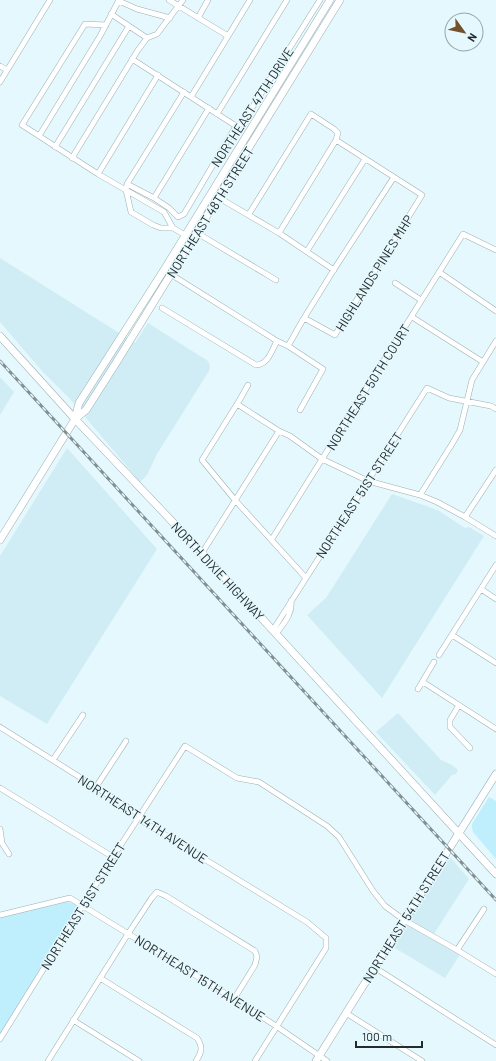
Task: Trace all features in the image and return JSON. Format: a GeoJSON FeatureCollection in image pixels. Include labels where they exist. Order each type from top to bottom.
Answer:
{"type":"FeatureCollection","features":[{"type":"Feature","properties":{"kind":"main road","name":"NORTHEAST 48TH STREET"},"geometry":{"type":"LineString","coordinates":[[0,540],[75,419],[79,403],[186,235],[330,0]]}},
{"type":"Feature","properties":{"kind":"main road","name":"NORTHEAST 48TH STREET"},"geometry":{"type":"LineString","coordinates":[[75,419],[86,410],[172,275],[340,0]]}},
{"type":"Feature","properties":{"kind":"main road"},"geometry":{"type":"LineString","coordinates":[[165,285],[168,275],[187,244],[188,240],[186,235]]}},
{"type":"Feature","properties":{"kind":"main road","name":"NORTH DIXIE HIGHWAY"},"geometry":{"type":"LineString","coordinates":[[0,336],[75,419],[202,553],[496,874]]}},
{"type":"Feature","properties":{"kind":"main road","name":"NORTHEAST 54TH STREET"},"geometry":{"type":"LineString","coordinates":[[317,1057],[496,774]]}},
{"type":"Feature","properties":{"kind":"street"},"geometry":{"type":"LineString","coordinates":[[0,82],[50,0]]}},
{"type":"Feature","properties":{"kind":"street"},"geometry":{"type":"LineString","coordinates":[[39,136],[106,25],[119,0],[136,9],[170,18]]}},
{"type":"Feature","properties":{"kind":"street"},"geometry":{"type":"LineString","coordinates":[[169,0],[228,36]]}},
{"type":"Feature","properties":{"kind":"street"},"geometry":{"type":"LineString","coordinates":[[72,158],[132,59],[147,38],[157,34],[183,0]]}},
{"type":"Feature","properties":{"kind":"street"},"geometry":{"type":"LineString","coordinates":[[198,18],[208,0]]}},
{"type":"Feature","properties":{"kind":"street"},"geometry":{"type":"LineString","coordinates":[[191,97],[250,0]]}},
{"type":"Feature","properties":{"kind":"street"},"geometry":{"type":"LineString","coordinates":[[217,114],[287,0]]}},
{"type":"Feature","properties":{"kind":"street","name":"NORTHEAST 47TH DRIVE"},"geometry":{"type":"LineString","coordinates":[[154,198],[169,208],[178,217],[184,214],[236,126],[243,122],[320,0]]}},
{"type":"Feature","properties":{"kind":"street"},"geometry":{"type":"LineString","coordinates":[[111,14],[147,38]]}},
{"type":"Feature","properties":{"kind":"street"},"geometry":{"type":"LineString","coordinates":[[106,25],[85,24],[22,125],[98,174],[164,212],[173,228]]}},
{"type":"Feature","properties":{"kind":"street"},"geometry":{"type":"LineString","coordinates":[[56,147],[129,26]]}},
{"type":"Feature","properties":{"kind":"street"},"geometry":{"type":"LineString","coordinates":[[132,59],[236,126]]}},
{"type":"Feature","properties":{"kind":"street"},"geometry":{"type":"LineString","coordinates":[[0,66],[7,70]]}},
{"type":"Feature","properties":{"kind":"street"},"geometry":{"type":"LineString","coordinates":[[98,174],[158,75]]}},
{"type":"Feature","properties":{"kind":"street"},"geometry":{"type":"LineString","coordinates":[[184,92],[127,184],[126,190],[131,212],[153,225],[161,228],[173,228],[186,235]]}},
{"type":"Feature","properties":{"kind":"street"},"geometry":{"type":"LineString","coordinates":[[127,184],[154,198],[209,108]]}},
{"type":"Feature","properties":{"kind":"street"},"geometry":{"type":"LineString","coordinates":[[249,214],[311,114],[338,133],[336,140],[279,233]]}},
{"type":"Feature","properties":{"kind":"street"},"geometry":{"type":"LineString","coordinates":[[288,346],[334,270],[394,177],[336,140]]}},
{"type":"Feature","properties":{"kind":"street"},"geometry":{"type":"LineString","coordinates":[[307,251],[365,159]]}},
{"type":"Feature","properties":{"kind":"street","name":"HIGHLANDS PINES MHP"},"geometry":{"type":"LineString","coordinates":[[304,318],[335,335],[422,195],[394,177]]}},
{"type":"Feature","properties":{"kind":"street"},"geometry":{"type":"LineString","coordinates":[[212,193],[249,214],[334,270]]}},
{"type":"Feature","properties":{"kind":"street"},"geometry":{"type":"LineString","coordinates":[[197,233],[276,280]]}},
{"type":"Feature","properties":{"kind":"street","name":"NORTHEAST 50TH COURT"},"geometry":{"type":"LineString","coordinates":[[272,539],[463,234],[496,250]]}},
{"type":"Feature","properties":{"kind":"street"},"geometry":{"type":"LineString","coordinates":[[439,272],[496,311]]}},
{"type":"Feature","properties":{"kind":"street"},"geometry":{"type":"LineString","coordinates":[[172,275],[277,342],[288,346],[323,369],[300,410]]}},
{"type":"Feature","properties":{"kind":"street"},"geometry":{"type":"LineString","coordinates":[[395,283],[421,300]]}},
{"type":"Feature","properties":{"kind":"street"},"geometry":{"type":"LineString","coordinates":[[162,308],[256,365],[261,365],[265,362],[277,342]]}},
{"type":"Feature","properties":{"kind":"street"},"geometry":{"type":"LineString","coordinates":[[412,317],[483,362]]}},
{"type":"Feature","properties":{"kind":"street"},"geometry":{"type":"LineString","coordinates":[[420,495],[460,430],[472,380],[496,341]]}},
{"type":"Feature","properties":{"kind":"street"},"geometry":{"type":"LineString","coordinates":[[248,385],[202,460],[306,578]]}},
{"type":"Feature","properties":{"kind":"street","name":"NORTHEAST 51ST STREET"},"geometry":{"type":"LineString","coordinates":[[274,632],[289,615],[292,607],[291,601],[427,388],[449,398],[467,401]]}},
{"type":"Feature","properties":{"kind":"street"},"geometry":{"type":"LineString","coordinates":[[467,401],[491,406],[496,409]]}},
{"type":"Feature","properties":{"kind":"street"},"geometry":{"type":"LineString","coordinates":[[237,404],[279,431],[290,436],[322,459],[368,481],[420,495],[437,502],[466,517],[496,536]]}},
{"type":"Feature","properties":{"kind":"street"},"geometry":{"type":"LineString","coordinates":[[202,553],[279,431]]}},
{"type":"Feature","properties":{"kind":"street"},"geometry":{"type":"LineString","coordinates":[[466,517],[496,470]]}},
{"type":"Feature","properties":{"kind":"street"},"geometry":{"type":"LineString","coordinates":[[440,655],[496,565]]}},
{"type":"Feature","properties":{"kind":"street"},"geometry":{"type":"LineString","coordinates":[[481,589],[496,599]]}},
{"type":"Feature","properties":{"kind":"street"},"geometry":{"type":"LineString","coordinates":[[452,635],[496,663]]}},
{"type":"Feature","properties":{"kind":"street"},"geometry":{"type":"LineString","coordinates":[[418,689],[434,662]]}},
{"type":"Feature","properties":{"kind":"street"},"geometry":{"type":"LineString","coordinates":[[423,682],[496,728]]}},
{"type":"Feature","properties":{"kind":"street"},"geometry":{"type":"LineString","coordinates":[[459,705],[450,720],[450,727],[470,748]]}},
{"type":"Feature","properties":{"kind":"street"},"geometry":{"type":"LineString","coordinates":[[53,760],[83,715]]}},
{"type":"Feature","properties":{"kind":"street","name":"NORTHEAST 14TH AVENUE"},"geometry":{"type":"LineString","coordinates":[[0,727],[140,815],[144,822],[307,922],[326,938],[326,948],[276,1026]]}},
{"type":"Feature","properties":{"kind":"street"},"geometry":{"type":"LineString","coordinates":[[96,787],[126,741]]}},
{"type":"Feature","properties":{"kind":"street","name":"NORTHEAST 51ST STREET"},"geometry":{"type":"LineString","coordinates":[[0,1039],[113,857],[185,746],[237,778],[259,782],[327,826],[342,841],[379,900],[404,920]]}},
{"type":"Feature","properties":{"kind":"street"},"geometry":{"type":"LineString","coordinates":[[0,788],[113,857]]}},
{"type":"Feature","properties":{"kind":"street"},"geometry":{"type":"LineString","coordinates":[[0,829],[2,842],[9,854]]}},
{"type":"Feature","properties":{"kind":"street"},"geometry":{"type":"LineString","coordinates":[[48,1061],[128,933],[150,899],[157,892],[166,896],[255,951],[257,957],[255,965],[234,999]]}},
{"type":"Feature","properties":{"kind":"street","name":"NORTHEAST 15TH AVENUE"},"geometry":{"type":"LineString","coordinates":[[0,915],[70,898],[234,999],[276,1026],[317,1057],[327,1061]]}},
{"type":"Feature","properties":{"kind":"street"},"geometry":{"type":"LineString","coordinates":[[457,950],[484,909]]}},
{"type":"Feature","properties":{"kind":"street"},"geometry":{"type":"LineString","coordinates":[[404,920],[496,974]]}},
{"type":"Feature","properties":{"kind":"street"},"geometry":{"type":"LineString","coordinates":[[374,967],[496,1045]]}},
{"type":"Feature","properties":{"kind":"street"},"geometry":{"type":"LineString","coordinates":[[100,978],[197,1038],[202,1045],[201,1054],[196,1061]]}},
{"type":"Feature","properties":{"kind":"street"},"geometry":{"type":"LineString","coordinates":[[346,1013],[422,1061]]}},
{"type":"Feature","properties":{"kind":"street"},"geometry":{"type":"LineString","coordinates":[[73,1020],[138,1061]]}},
{"type":"Feature","properties":{"kind":"street"},"geometry":{"type":"LineString","coordinates":[[255,1061],[276,1026]]}},
{"type":"Feature","properties":{"kind":"shaded area"},"geometry":{"type":"Polygon","coordinates":[[[0,258],[135,343],[148,323],[208,361],[210,366],[209,371],[157,454],[147,475],[140,482],[71,400],[42,371],[0,322],[0,258]]]}},
{"type":"Feature","properties":{"kind":"shaded area"},"geometry":{"type":"Polygon","coordinates":[[[0,377],[14,392],[0,415],[0,377]]]}},
{"type":"Feature","properties":{"kind":"shaded area"},"geometry":{"type":"Polygon","coordinates":[[[67,448],[157,549],[47,724],[0,696],[0,556],[67,448]]]}},
{"type":"Feature","properties":{"kind":"shaded area"},"geometry":{"type":"Polygon","coordinates":[[[392,494],[439,511],[465,528],[469,527],[484,536],[382,698],[307,615],[326,598],[392,494]]]}},
{"type":"Feature","properties":{"kind":"shaded area"},"geometry":{"type":"Polygon","coordinates":[[[398,713],[441,760],[452,765],[458,770],[456,774],[452,775],[435,795],[376,732],[398,713]]]}},
{"type":"Feature","properties":{"kind":"shaded area"},"geometry":{"type":"Polygon","coordinates":[[[489,797],[496,801],[496,859],[473,832],[472,828],[472,824],[489,797]]]}},
{"type":"Feature","properties":{"kind":"shaded area"},"geometry":{"type":"Polygon","coordinates":[[[449,856],[469,879],[432,937],[461,953],[445,978],[390,945],[449,856]]]}},
{"type":"Feature","properties":{"kind":"shaded area"},"geometry":{"type":"Polygon","coordinates":[[[66,902],[73,903],[78,906],[78,912],[0,1038],[0,917],[66,902]]]}},
{"type":"Feature","properties":{"kind":"railway"},"geometry":{"type":"LineString","coordinates":[[0,361],[496,900]]}}]}
